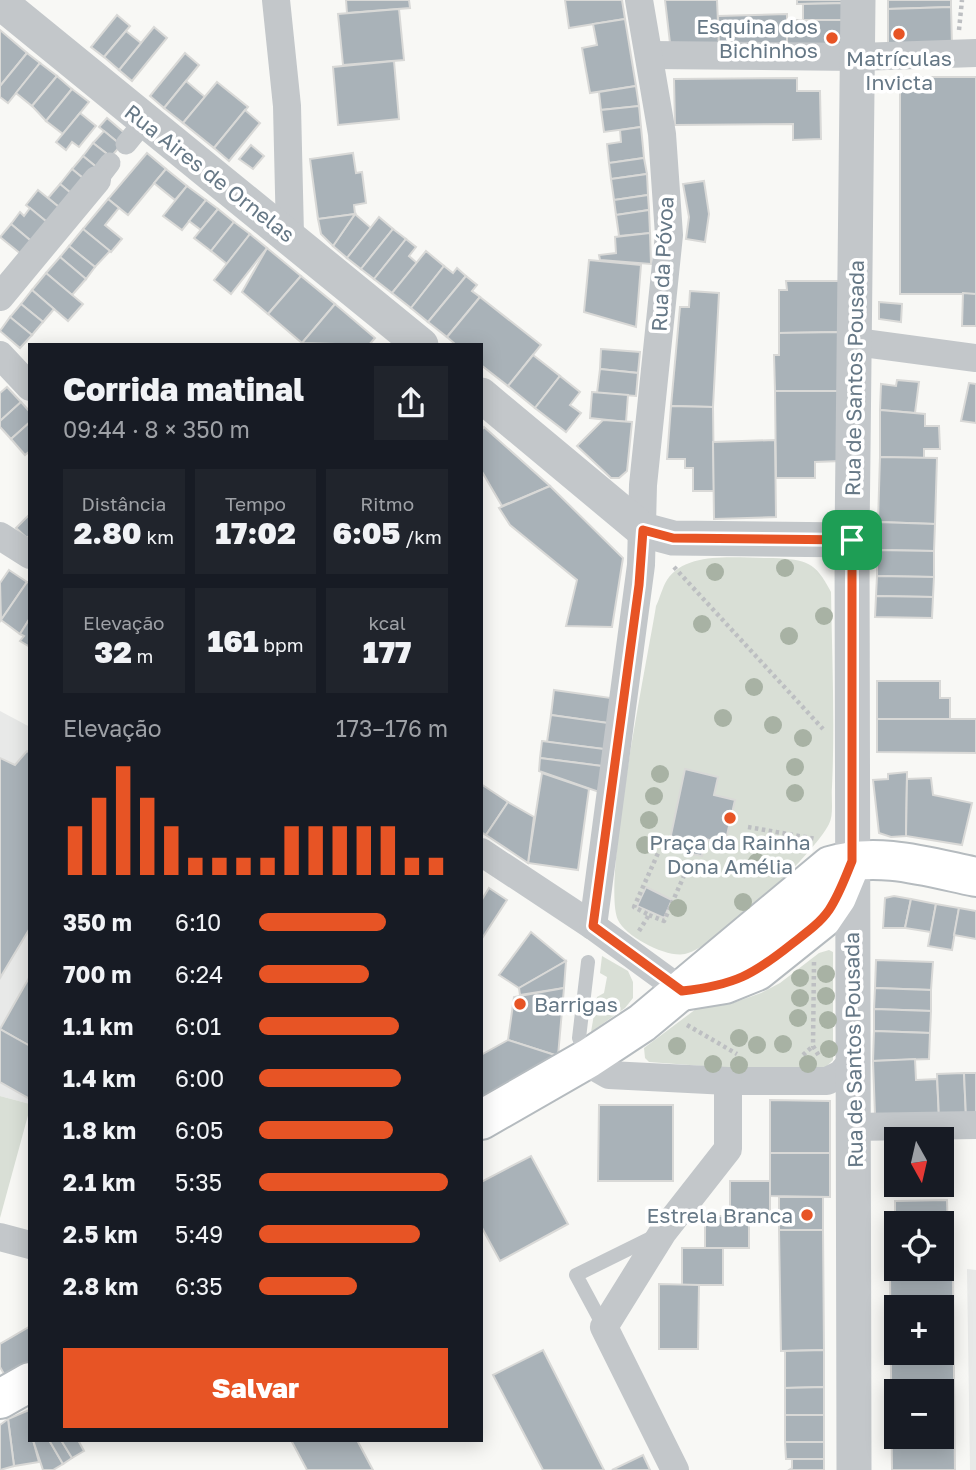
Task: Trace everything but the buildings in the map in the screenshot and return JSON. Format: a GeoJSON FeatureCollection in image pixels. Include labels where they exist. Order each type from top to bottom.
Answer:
{"type":"FeatureCollection","features":[{"type":"Feature","properties":{"kind":"main road"},"geometry":{"type":"LineString","coordinates":[[483,1119],[589,1058],[642,1023],[757,971],[827,913],[837,852],[976,877]]}},
{"type":"Feature","properties":{"kind":"main road"},"geometry":{"type":"LineString","coordinates":[[0,1399],[28,1383]]}},
{"type":"Feature","properties":{"kind":"street"},"geometry":{"type":"LineString","coordinates":[[276,0],[287,106],[290,235]]}},
{"type":"Feature","properties":{"kind":"street","name":"Rua da Póvoa"},"geometry":{"type":"LineString","coordinates":[[639,0],[662,134],[669,226],[643,485],[643,530]]}},
{"type":"Feature","properties":{"kind":"street","name":"Rua de Santos Pousada"},"geometry":{"type":"LineString","coordinates":[[854,1470],[853,1127],[839,1064],[837,852],[852,540],[858,0]]}},
{"type":"Feature","properties":{"kind":"street","name":"Rua Aires de Ornelas"},"geometry":{"type":"LineString","coordinates":[[0,2],[135,133],[290,235],[419,343]]}},
{"type":"Feature","properties":{"kind":"street"},"geometry":{"type":"LineString","coordinates":[[650,55],[858,57],[976,53]]}},
{"type":"Feature","properties":{"kind":"street"},"geometry":{"type":"LineString","coordinates":[[0,298],[104,171]]}},
{"type":"Feature","properties":{"kind":"street"},"geometry":{"type":"LineString","coordinates":[[856,342],[976,358]]}},
{"type":"Feature","properties":{"kind":"street"},"geometry":{"type":"LineString","coordinates":[[0,355],[28,385]]}},
{"type":"Feature","properties":{"kind":"street"},"geometry":{"type":"LineString","coordinates":[[483,397],[643,530],[673,538],[852,540]]}},
{"type":"Feature","properties":{"kind":"street"},"geometry":{"type":"LineString","coordinates":[[593,926],[639,585],[643,530]]}},
{"type":"Feature","properties":{"kind":"street"},"geometry":{"type":"LineString","coordinates":[[0,536],[28,554]]}},
{"type":"Feature","properties":{"kind":"street"},"geometry":{"type":"LineString","coordinates":[[483,853],[593,926],[681,1006]]}},
{"type":"Feature","properties":{"kind":"street"},"geometry":{"type":"LineString","coordinates":[[589,1058],[595,1067],[609,1075],[728,1081],[827,1081],[841,1074],[839,1064]]}},
{"type":"Feature","properties":{"kind":"street"},"geometry":{"type":"LineString","coordinates":[[675,1470],[604,1327],[663,1233],[728,1149],[728,1081]]}},
{"type":"Feature","properties":{"kind":"street"},"geometry":{"type":"LineString","coordinates":[[853,1127],[976,1125]]}},
{"type":"Feature","properties":{"kind":"street"},"geometry":{"type":"LineString","coordinates":[[0,1237],[28,1244]]}},
{"type":"Feature","properties":{"kind":"lane"},"geometry":{"type":"LineString","coordinates":[[588,962],[579,1038],[589,1058]]}},
{"type":"Feature","properties":{"kind":"lane"},"geometry":{"type":"LineString","coordinates":[[604,1327],[576,1275],[663,1233]]}},
{"type":"Feature","properties":{"kind":"path"},"geometry":{"type":"LineString","coordinates":[[674,567],[826,733]]}},
{"type":"Feature","properties":{"kind":"path"},"geometry":{"type":"LineString","coordinates":[[748,827],[837,852]]}},
{"type":"Feature","properties":{"kind":"path"},"geometry":{"type":"LineString","coordinates":[[659,851],[634,907],[664,921],[687,869]]}},
{"type":"Feature","properties":{"kind":"path"},"geometry":{"type":"LineString","coordinates":[[634,937],[649,915]]}},
{"type":"Feature","properties":{"kind":"path"},"geometry":{"type":"LineString","coordinates":[[811,958],[816,964],[813,1046]]}},
{"type":"Feature","properties":{"kind":"path"},"geometry":{"type":"LineString","coordinates":[[681,1006],[744,1056]]}},
{"type":"Feature","properties":{"kind":"path"},"geometry":{"type":"LineString","coordinates":[[813,1046],[839,1064]]}},
{"type":"Feature","properties":{"kind":"path"},"geometry":{"type":"LineString","coordinates":[[794,1059],[813,1046]]}},
{"type":"Feature","properties":{"kind":"shaded area"},"geometry":{"type":"Polygon","coordinates":[[[716,558],[773,558],[809,564],[820,574],[831,592],[831,820],[805,856],[741,918],[700,948],[685,954],[668,953],[648,945],[622,927],[614,898],[620,818],[656,606],[667,580],[676,570],[688,564],[716,558]]]}},
{"type":"Feature","properties":{"kind":"shaded area"},"geometry":{"type":"Polygon","coordinates":[[[0,711],[28,726],[28,1103],[0,1096],[0,711]]]}},
{"type":"Feature","properties":{"kind":"shaded area"},"geometry":{"type":"Polygon","coordinates":[[[829,950],[833,952],[833,1060],[825,1068],[772,1071],[649,1062],[645,1058],[644,1048],[696,1009],[730,1004],[761,993],[780,983],[819,953],[829,950]]]}},
{"type":"Feature","properties":{"kind":"shaded area"},"geometry":{"type":"Polygon","coordinates":[[[602,956],[628,971],[633,982],[633,998],[625,1008],[591,1032],[597,997],[604,993],[607,977],[600,973],[602,956]]]}},
{"type":"Feature","properties":{"kind":"shaded area"},"geometry":{"type":"Polygon","coordinates":[[[0,1096],[28,1103],[28,1115],[0,1218],[0,1096]]]}},
{"type":"Feature","properties":{"kind":"shaded area"},"geometry":{"type":"Polygon","coordinates":[[[967,1269],[976,1270],[976,1470],[970,1470],[967,1269]]]}},
{"type":"Feature","properties":{"kind":"place","name":"Matrículas Invicta"},"geometry":{"type":"Point","coordinates":[899,34]}},
{"type":"Feature","properties":{"kind":"place","name":"Esquina dos Bichinhos"},"geometry":{"type":"Point","coordinates":[832,38]}},
{"type":"Feature","properties":{"kind":"place","name":"Praça da Rainha Dona Amélia"},"geometry":{"type":"Point","coordinates":[730,818]}},
{"type":"Feature","properties":{"kind":"place","name":"Barrigas"},"geometry":{"type":"Point","coordinates":[520,1004]}},
{"type":"Feature","properties":{"kind":"place","name":"Estrela Branca"},"geometry":{"type":"Point","coordinates":[807,1215]}},
{"type":"Feature","properties":{"kind":"route"},"geometry":{"type":"LineString","coordinates":[[643,530],[673,538],[852,540],[852,861],[837,898],[827,913],[816,925],[757,971],[725,984],[682,991],[593,926],[639,585],[643,530]]}}]}
